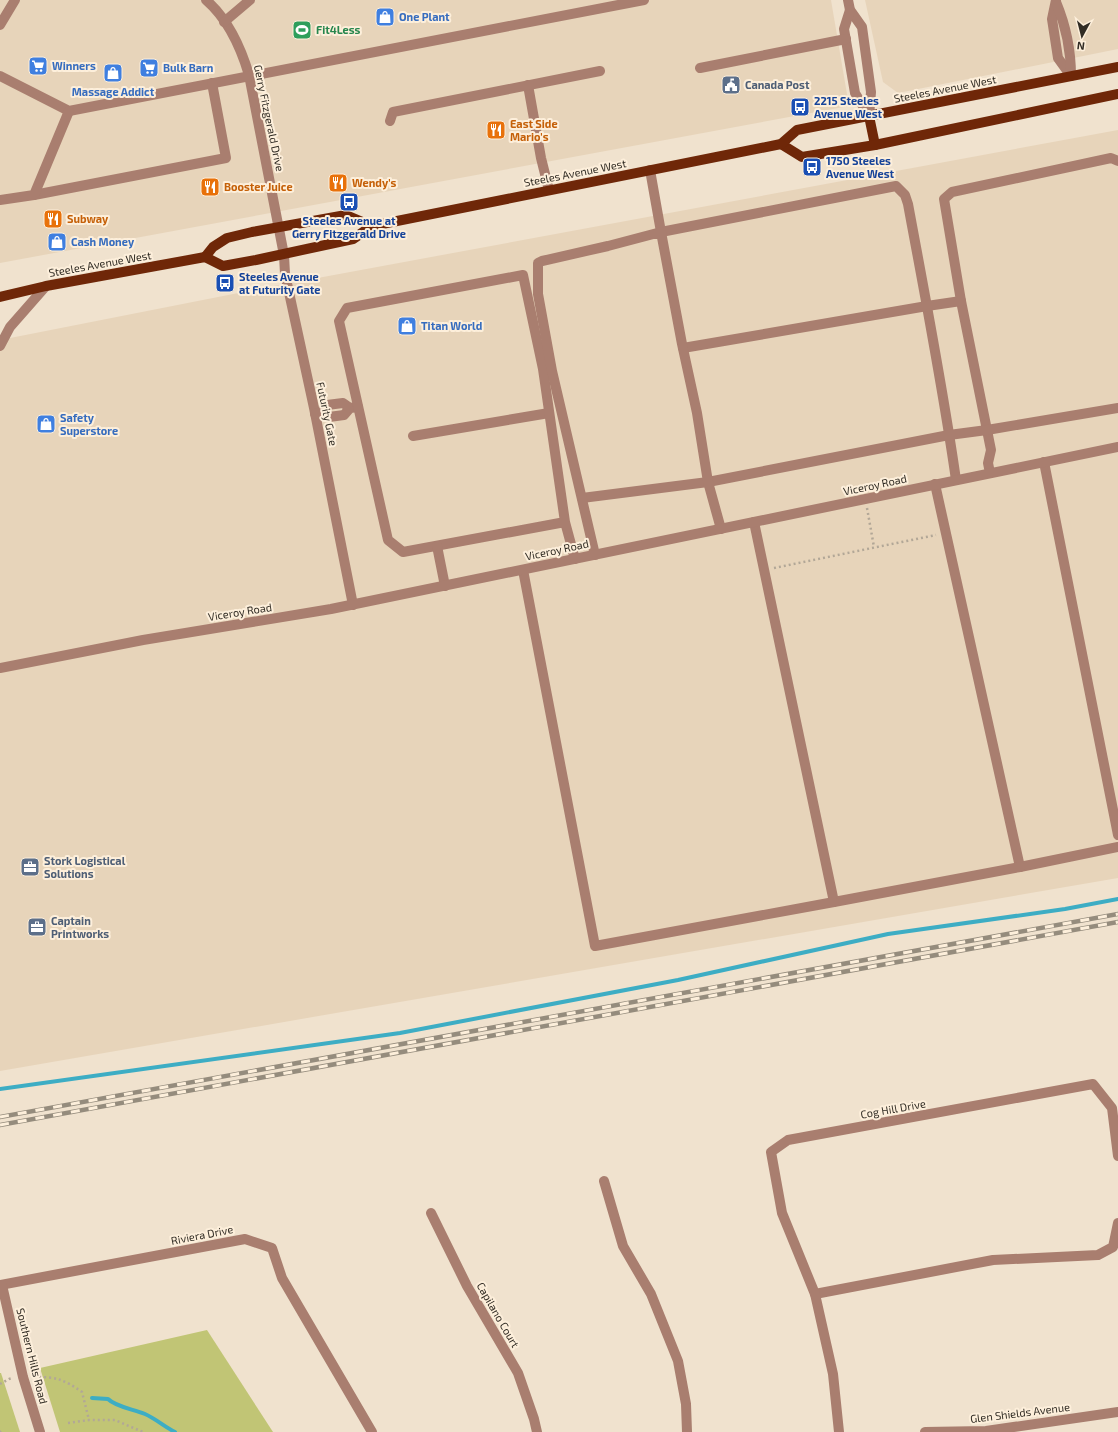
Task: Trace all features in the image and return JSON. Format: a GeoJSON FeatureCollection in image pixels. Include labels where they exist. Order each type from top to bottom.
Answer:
{"type":"FeatureCollection","features":[{"type":"Feature","properties":{"kind":"main road","name":"Steeles Avenue West"},"geometry":{"type":"LineString","coordinates":[[0,297],[46,286],[205,257],[223,266],[284,255],[353,239],[372,226],[781,144],[797,130],[1118,67]]}},
{"type":"Feature","properties":{"kind":"main road"},"geometry":{"type":"LineString","coordinates":[[781,144],[802,157],[875,145],[1118,94]]}},
{"type":"Feature","properties":{"kind":"main road"},"geometry":{"type":"LineString","coordinates":[[869,116],[875,145]]}},
{"type":"Feature","properties":{"kind":"main road"},"geometry":{"type":"LineString","coordinates":[[205,257],[213,247],[227,238],[346,215],[372,226]]}},
{"type":"Feature","properties":{"kind":"street"},"geometry":{"type":"LineString","coordinates":[[0,25],[15,0]]}},
{"type":"Feature","properties":{"kind":"street","name":"Gerry Fitzgerald Drive"},"geometry":{"type":"LineString","coordinates":[[206,0],[212,5],[233,34],[244,59],[249,75],[279,228]]}},
{"type":"Feature","properties":{"kind":"street"},"geometry":{"type":"LineString","coordinates":[[224,22],[250,0]]}},
{"type":"Feature","properties":{"kind":"street"},"geometry":{"type":"LineString","coordinates":[[0,76],[69,111],[249,75],[644,0]]}},
{"type":"Feature","properties":{"kind":"street"},"geometry":{"type":"LineString","coordinates":[[1056,1],[1063,18],[1071,55],[1071,76]]}},
{"type":"Feature","properties":{"kind":"street"},"geometry":{"type":"LineString","coordinates":[[849,5],[844,29],[855,94],[869,116]]}},
{"type":"Feature","properties":{"kind":"street"},"geometry":{"type":"LineString","coordinates":[[849,5],[862,26],[871,92],[869,116]]}},
{"type":"Feature","properties":{"kind":"street"},"geometry":{"type":"LineString","coordinates":[[700,68],[846,39]]}},
{"type":"Feature","properties":{"kind":"street"},"geometry":{"type":"LineString","coordinates":[[390,121],[394,112],[600,71]]}},
{"type":"Feature","properties":{"kind":"street"},"geometry":{"type":"LineString","coordinates":[[0,200],[34,195],[226,158],[212,83]]}},
{"type":"Feature","properties":{"kind":"street"},"geometry":{"type":"LineString","coordinates":[[528,85],[541,158],[549,190]]}},
{"type":"Feature","properties":{"kind":"street"},"geometry":{"type":"LineString","coordinates":[[34,195],[69,111]]}},
{"type":"Feature","properties":{"kind":"street"},"geometry":{"type":"LineString","coordinates":[[990,473],[988,463],[991,450],[961,301],[944,199],[952,192],[1111,158],[1118,161]]}},
{"type":"Feature","properties":{"kind":"street"},"geometry":{"type":"LineString","coordinates":[[650,170],[683,348],[697,413],[708,482],[721,529]]}},
{"type":"Feature","properties":{"kind":"street"},"geometry":{"type":"LineString","coordinates":[[595,555],[552,371],[538,294],[538,264],[542,261],[661,232],[896,186],[905,195],[908,204],[927,306],[956,480]]}},
{"type":"Feature","properties":{"kind":"street","name":"Futurity Gate"},"geometry":{"type":"LineString","coordinates":[[279,228],[284,255],[285,274],[318,413],[353,605]]}},
{"type":"Feature","properties":{"kind":"street"},"geometry":{"type":"LineString","coordinates":[[565,522],[403,552],[388,540],[354,408],[339,321],[347,308],[523,274],[543,369],[565,522],[575,559]]}},
{"type":"Feature","properties":{"kind":"street"},"geometry":{"type":"LineString","coordinates":[[0,346],[10,327],[46,286]]}},
{"type":"Feature","properties":{"kind":"street"},"geometry":{"type":"LineString","coordinates":[[683,348],[961,301]]}},
{"type":"Feature","properties":{"kind":"street"},"geometry":{"type":"LineString","coordinates":[[318,413],[329,417],[344,414],[354,408]]}},
{"type":"Feature","properties":{"kind":"street"},"geometry":{"type":"LineString","coordinates":[[582,498],[708,482],[949,435],[1118,408]]}},
{"type":"Feature","properties":{"kind":"street"},"geometry":{"type":"LineString","coordinates":[[413,436],[549,413]]}},
{"type":"Feature","properties":{"kind":"street","name":"Viceroy Road"},"geometry":{"type":"LineString","coordinates":[[0,668],[143,640],[353,605],[1118,447]]}},
{"type":"Feature","properties":{"kind":"street"},"geometry":{"type":"LineString","coordinates":[[1044,462],[1118,835]]}},
{"type":"Feature","properties":{"kind":"street"},"geometry":{"type":"LineString","coordinates":[[935,484],[1020,867]]}},
{"type":"Feature","properties":{"kind":"street"},"geometry":{"type":"LineString","coordinates":[[754,522],[834,902]]}},
{"type":"Feature","properties":{"kind":"street"},"geometry":{"type":"LineString","coordinates":[[437,546],[445,586]]}},
{"type":"Feature","properties":{"kind":"street"},"geometry":{"type":"LineString","coordinates":[[524,570],[595,946],[1020,867],[1118,847]]}},
{"type":"Feature","properties":{"kind":"street","name":"Cog Hill Drive"},"geometry":{"type":"LineString","coordinates":[[839,1432],[833,1374],[815,1294],[782,1213],[771,1152],[788,1140],[1093,1084],[1112,1108],[1118,1156]]}},
{"type":"Feature","properties":{"kind":"street"},"geometry":{"type":"LineString","coordinates":[[604,1181],[623,1246],[651,1294],[678,1361],[686,1404],[687,1432]]}},
{"type":"Feature","properties":{"kind":"street","name":"Capilano Court"},"geometry":{"type":"LineString","coordinates":[[431,1213],[467,1286],[518,1373],[537,1432]]}},
{"type":"Feature","properties":{"kind":"street"},"geometry":{"type":"LineString","coordinates":[[815,1294],[993,1260],[1098,1255],[1113,1247],[1118,1223]]}},
{"type":"Feature","properties":{"kind":"street","name":"Riviera Drive"},"geometry":{"type":"LineString","coordinates":[[1,1285],[246,1238],[272,1248],[282,1278],[372,1432]]}},
{"type":"Feature","properties":{"kind":"street","name":"Southern Hills Road"},"geometry":{"type":"LineString","coordinates":[[1,1285],[23,1377],[40,1432]]}},
{"type":"Feature","properties":{"kind":"street","name":"Glen Shields Avenue"},"geometry":{"type":"LineString","coordinates":[[925,1432],[986,1431],[1118,1412]]}},
{"type":"Feature","properties":{"kind":"path"},"geometry":{"type":"LineString","coordinates":[[865,499],[874,547]]}},
{"type":"Feature","properties":{"kind":"path"},"geometry":{"type":"LineString","coordinates":[[764,570],[946,533]]}},
{"type":"Feature","properties":{"kind":"path"},"geometry":{"type":"LineString","coordinates":[[23,1377],[53,1377],[70,1383],[82,1392],[89,1420]]}},
{"type":"Feature","properties":{"kind":"path"},"geometry":{"type":"LineString","coordinates":[[68,1423],[89,1420],[115,1420],[143,1432]]}},
{"type":"Feature","properties":{"kind":"shaded area"},"geometry":{"type":"Polygon","coordinates":[[[0,0],[831,0],[849,106],[0,263],[0,0]]]}},
{"type":"Feature","properties":{"kind":"shaded area"},"geometry":{"type":"Polygon","coordinates":[[[865,0],[1118,0],[1118,49],[898,93],[883,82],[865,0]]]}},
{"type":"Feature","properties":{"kind":"shaded area"},"geometry":{"type":"Polygon","coordinates":[[[1118,130],[1118,878],[0,1071],[0,340],[269,287],[1118,130]]]}},
{"type":"Feature","properties":{"kind":"green space"},"geometry":{"type":"Polygon","coordinates":[[[207,1330],[273,1432],[60,1432],[40,1368],[207,1330]]]}},
{"type":"Feature","properties":{"kind":"green space"},"geometry":{"type":"Polygon","coordinates":[[[1,1373],[20,1432],[0,1432],[1,1373]]]}},
{"type":"Feature","properties":{"kind":"waterway"},"geometry":{"type":"LineString","coordinates":[[0,1089],[400,1033],[678,980],[888,934],[1065,909],[1118,899]]}},
{"type":"Feature","properties":{"kind":"waterway"},"geometry":{"type":"LineString","coordinates":[[92,1398],[108,1399],[120,1406],[145,1414],[175,1432]]}},
{"type":"Feature","properties":{"kind":"railway"},"geometry":{"type":"LineString","coordinates":[[0,1117],[1118,914]]}},
{"type":"Feature","properties":{"kind":"railway"},"geometry":{"type":"LineString","coordinates":[[0,1125],[1118,922]]}},
{"type":"Feature","properties":{"kind":"place","name":"One Plant"},"geometry":{"type":"Point","coordinates":[385,17]}},
{"type":"Feature","properties":{"kind":"place","name":"Fit4Less"},"geometry":{"type":"Point","coordinates":[302,30]}},
{"type":"Feature","properties":{"kind":"place","name":"Winners"},"geometry":{"type":"Point","coordinates":[38,66]}},
{"type":"Feature","properties":{"kind":"place","name":"Bulk Barn"},"geometry":{"type":"Point","coordinates":[149,68]}},
{"type":"Feature","properties":{"kind":"place","name":"Massage Addict"},"geometry":{"type":"Point","coordinates":[113,73]}},
{"type":"Feature","properties":{"kind":"place","name":"Canada Post"},"geometry":{"type":"Point","coordinates":[731,85]}},
{"type":"Feature","properties":{"kind":"place","name":"2215 Steeles Avenue West"},"geometry":{"type":"Point","coordinates":[800,107]}},
{"type":"Feature","properties":{"kind":"place","name":"East Side Mario's"},"geometry":{"type":"Point","coordinates":[496,130]}},
{"type":"Feature","properties":{"kind":"place","name":"1750 Steeles Avenue West"},"geometry":{"type":"Point","coordinates":[812,167]}},
{"type":"Feature","properties":{"kind":"place","name":"Wendy's"},"geometry":{"type":"Point","coordinates":[338,183]}},
{"type":"Feature","properties":{"kind":"place","name":"Booster Juice"},"geometry":{"type":"Point","coordinates":[210,187]}},
{"type":"Feature","properties":{"kind":"place","name":"Steeles Avenue at Gerry Fitzgerald Drive"},"geometry":{"type":"Point","coordinates":[349,202]}},
{"type":"Feature","properties":{"kind":"place","name":"Subway"},"geometry":{"type":"Point","coordinates":[53,219]}},
{"type":"Feature","properties":{"kind":"place","name":"Cash Money"},"geometry":{"type":"Point","coordinates":[57,242]}},
{"type":"Feature","properties":{"kind":"place","name":"Steeles Avenue at Futurity Gate"},"geometry":{"type":"Point","coordinates":[225,283]}},
{"type":"Feature","properties":{"kind":"place","name":"Titan World"},"geometry":{"type":"Point","coordinates":[407,326]}},
{"type":"Feature","properties":{"kind":"place","name":"Safety Superstore"},"geometry":{"type":"Point","coordinates":[46,424]}},
{"type":"Feature","properties":{"kind":"place","name":"Stork Logistical Solutions"},"geometry":{"type":"Point","coordinates":[30,867]}},
{"type":"Feature","properties":{"kind":"place","name":"Captain Printworks"},"geometry":{"type":"Point","coordinates":[37,927]}}]}
